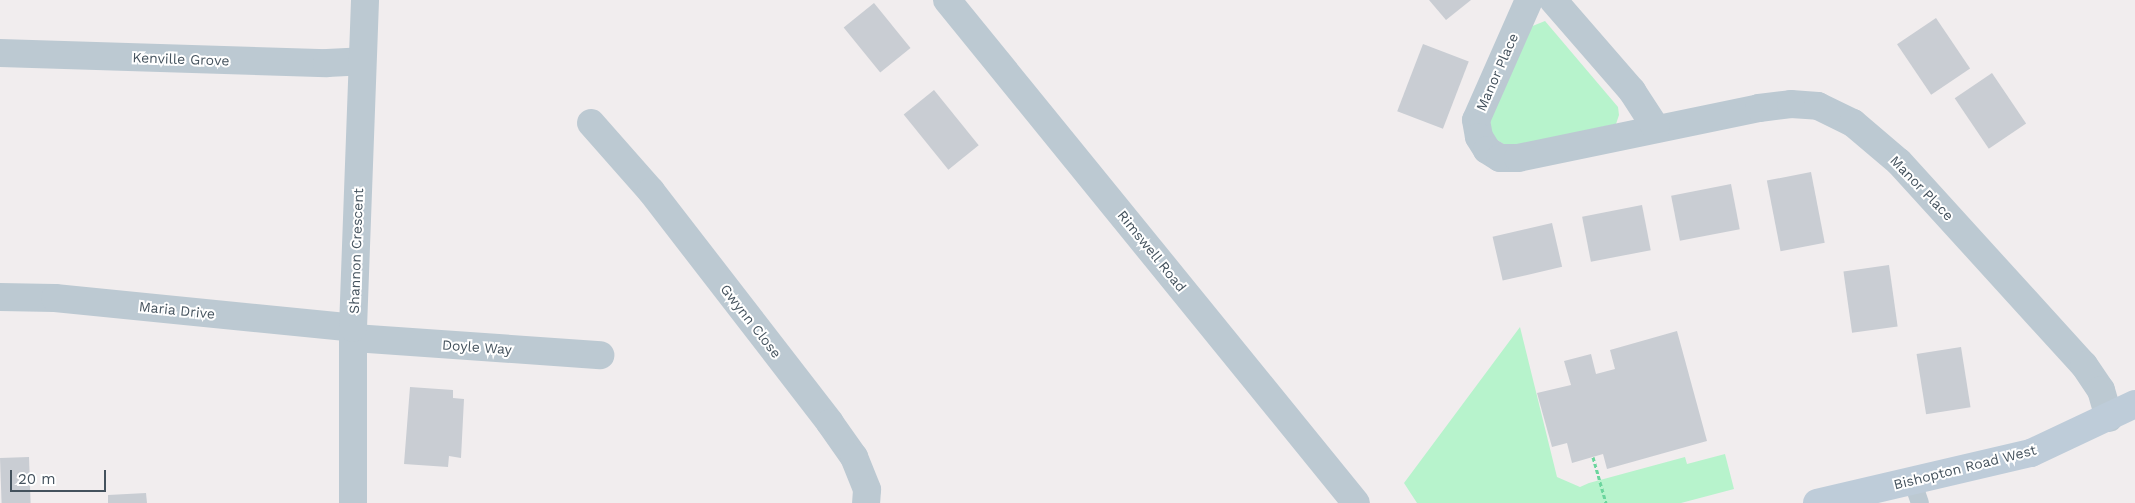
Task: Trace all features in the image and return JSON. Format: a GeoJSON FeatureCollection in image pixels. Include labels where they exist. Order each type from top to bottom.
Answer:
{"type":"FeatureCollection","features":[{"type":"Feature","properties":{"kind":"street","name":"Shannon Crescent"},"geometry":{"type":"LineString","coordinates":[[353,503],[353,333],[365,0]]}},
{"type":"Feature","properties":{"kind":"street","name":"Rimswell Road"},"geometry":{"type":"LineString","coordinates":[[947,0],[1356,503]]}},
{"type":"Feature","properties":{"kind":"street","name":"Manor Place"},"geometry":{"type":"LineString","coordinates":[[1529,0],[1476,120],[1479,137],[1487,150],[1500,158],[1518,158],[1656,128],[1791,104],[1818,106],[1853,123],[1899,162],[2084,365],[2101,390],[2109,418]]}},
{"type":"Feature","properties":{"kind":"street"},"geometry":{"type":"LineString","coordinates":[[1553,0],[1632,91],[1656,128]]}},
{"type":"Feature","properties":{"kind":"street","name":"Kenville Grove"},"geometry":{"type":"LineString","coordinates":[[0,53],[318,63],[362,61]]}},
{"type":"Feature","properties":{"kind":"street","name":"Gwynn Close"},"geometry":{"type":"LineString","coordinates":[[592,123],[607,157],[651,191],[850,450],[866,490],[866,503]]}},
{"type":"Feature","properties":{"kind":"street","name":"Maria Drive"},"geometry":{"type":"LineString","coordinates":[[0,297],[56,298],[353,333]]}},
{"type":"Feature","properties":{"kind":"street","name":"Doyle Way"},"geometry":{"type":"LineString","coordinates":[[353,333],[600,355]]}},
{"type":"Feature","properties":{"kind":"street","name":"Bishopton Road West"},"geometry":{"type":"LineString","coordinates":[[1817,503],[1916,492],[2031,453],[2109,418],[2135,404]]}},
{"type":"Feature","properties":{"kind":"path"},"geometry":{"type":"LineString","coordinates":[[1593,457],[1606,503]]}},
{"type":"Feature","properties":{"kind":"green space"},"geometry":{"type":"Polygon","coordinates":[[[1545,21],[1618,107],[1619,115],[1616,124],[1513,146],[1505,145],[1491,136],[1490,117],[1530,27],[1545,21]]]}},
{"type":"Feature","properties":{"kind":"green space"},"geometry":{"type":"Polygon","coordinates":[[[1520,327],[1557,477],[1580,487],[1685,457],[1687,464],[1725,454],[1734,489],[1681,503],[1417,503],[1404,483],[1520,327]]]}},
{"type":"Feature","properties":{"kind":"building"},"geometry":{"type":"Polygon","coordinates":[[[1429,0],[1471,0],[1446,20],[1429,0]]]}},
{"type":"Feature","properties":{"kind":"building"},"geometry":{"type":"Polygon","coordinates":[[[874,3],[911,48],[880,73],[844,28],[874,3]]]}},
{"type":"Feature","properties":{"kind":"building"},"geometry":{"type":"Polygon","coordinates":[[[1936,18],[1970,69],[1931,95],[1897,44],[1936,18]]]}},
{"type":"Feature","properties":{"kind":"building"},"geometry":{"type":"Polygon","coordinates":[[[1423,44],[1469,62],[1443,129],[1397,111],[1423,44]]]}},
{"type":"Feature","properties":{"kind":"building"},"geometry":{"type":"Polygon","coordinates":[[[1992,73],[2026,124],[1989,149],[1955,98],[1992,73]]]}},
{"type":"Feature","properties":{"kind":"building"},"geometry":{"type":"Polygon","coordinates":[[[934,90],[979,145],[948,170],[904,115],[934,90]]]}},
{"type":"Feature","properties":{"kind":"building"},"geometry":{"type":"Polygon","coordinates":[[[1811,172],[1825,243],[1781,251],[1767,181],[1811,172]]]}},
{"type":"Feature","properties":{"kind":"building"},"geometry":{"type":"Polygon","coordinates":[[[1731,184],[1740,229],[1680,241],[1671,196],[1731,184]]]}},
{"type":"Feature","properties":{"kind":"building"},"geometry":{"type":"Polygon","coordinates":[[[1642,205],[1651,250],[1591,262],[1582,217],[1642,205]]]}},
{"type":"Feature","properties":{"kind":"building"},"geometry":{"type":"Polygon","coordinates":[[[1552,223],[1562,267],[1503,281],[1493,237],[1552,223]]]}},
{"type":"Feature","properties":{"kind":"building"},"geometry":{"type":"Polygon","coordinates":[[[1889,265],[1898,326],[1852,333],[1843,271],[1889,265]]]}},
{"type":"Feature","properties":{"kind":"building"},"geometry":{"type":"Polygon","coordinates":[[[1677,331],[1707,441],[1607,469],[1603,454],[1572,463],[1567,443],[1552,447],[1537,393],[1571,385],[1564,361],[1591,354],[1596,374],[1615,369],[1610,350],[1677,331]]]}},
{"type":"Feature","properties":{"kind":"building"},"geometry":{"type":"Polygon","coordinates":[[[1961,347],[1971,407],[1926,414],[1917,354],[1961,347]]]}},
{"type":"Feature","properties":{"kind":"building"},"geometry":{"type":"Polygon","coordinates":[[[410,387],[453,390],[453,398],[464,399],[461,458],[449,456],[448,467],[404,464],[410,387]]]}},
{"type":"Feature","properties":{"kind":"building"},"geometry":{"type":"Polygon","coordinates":[[[29,457],[31,503],[2,503],[0,458],[29,457]]]}},
{"type":"Feature","properties":{"kind":"building"},"geometry":{"type":"Polygon","coordinates":[[[146,493],[147,503],[108,503],[108,495],[146,493]]]}}]}
